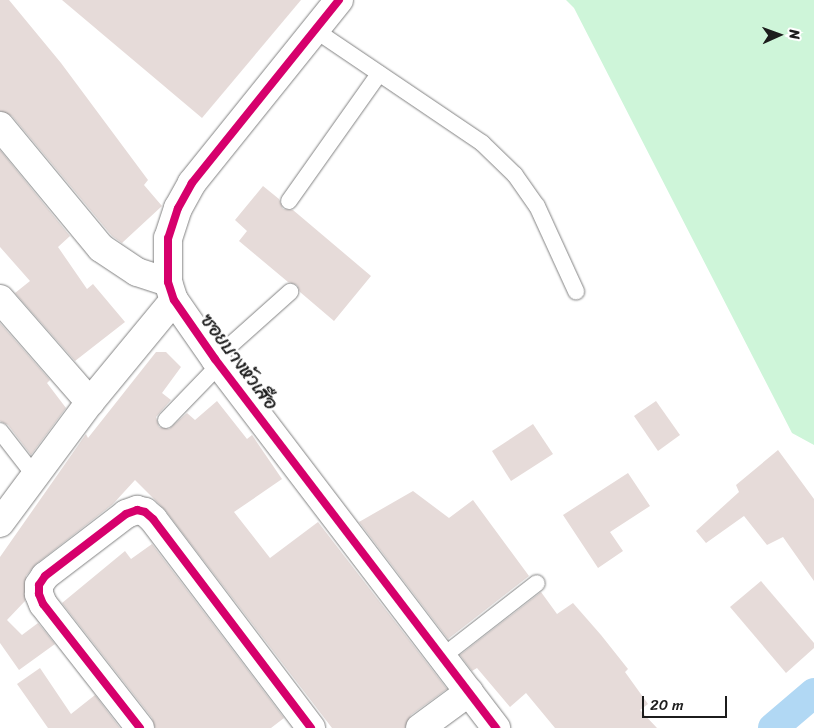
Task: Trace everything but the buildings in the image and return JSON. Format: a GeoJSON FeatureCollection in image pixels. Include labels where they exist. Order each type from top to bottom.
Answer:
{"type":"FeatureCollection","features":[{"type":"Feature","properties":{"kind":"street"},"geometry":{"type":"LineString","coordinates":[[0,523],[171,291],[168,238],[178,208],[192,183],[339,0]]}},
{"type":"Feature","properties":{"kind":"street"},"geometry":{"type":"LineString","coordinates":[[0,126],[101,248],[137,272],[171,291]]}},
{"type":"Feature","properties":{"kind":"street","name":"ซอยบางหัวเสือ"},"geometry":{"type":"LineString","coordinates":[[171,291],[217,362],[496,728]]}},
{"type":"Feature","properties":{"kind":"street"},"geometry":{"type":"LineString","coordinates":[[0,299],[90,402]]}},
{"type":"Feature","properties":{"kind":"street"},"geometry":{"type":"LineString","coordinates":[[140,728],[43,604],[39,594],[39,585],[44,576],[126,514],[137,510],[145,512],[153,519],[312,728]]}},
{"type":"Feature","properties":{"kind":"street"},"geometry":{"type":"LineString","coordinates":[[420,728],[469,692]]}},
{"type":"Feature","properties":{"kind":"lane"},"geometry":{"type":"LineString","coordinates":[[315,30],[482,143],[515,175],[537,206],[576,291]]}},
{"type":"Feature","properties":{"kind":"lane"},"geometry":{"type":"LineString","coordinates":[[289,201],[379,74]]}},
{"type":"Feature","properties":{"kind":"lane"},"geometry":{"type":"LineString","coordinates":[[166,420],[217,362],[290,292]]}},
{"type":"Feature","properties":{"kind":"lane"},"geometry":{"type":"LineString","coordinates":[[0,431],[35,476]]}},
{"type":"Feature","properties":{"kind":"lane"},"geometry":{"type":"LineString","coordinates":[[442,657],[537,583]]}},
{"type":"Feature","properties":{"kind":"green space"},"geometry":{"type":"Polygon","coordinates":[[[566,0],[814,0],[814,445],[792,433],[574,8],[566,0]]]}},
{"type":"Feature","properties":{"kind":"waterway"},"geometry":{"type":"LineString","coordinates":[[773,728],[814,693]]}},
{"type":"Feature","properties":{"kind":"cycle path"},"geometry":{"type":"LineString","coordinates":[[339,0],[192,183],[178,208],[168,238],[168,282],[174,300],[215,359],[496,728]]}},
{"type":"Feature","properties":{"kind":"cycle path"},"geometry":{"type":"LineString","coordinates":[[140,728],[43,604],[39,594],[39,585],[45,576],[126,514],[137,510],[145,512],[153,519],[311,728]]}}]}
